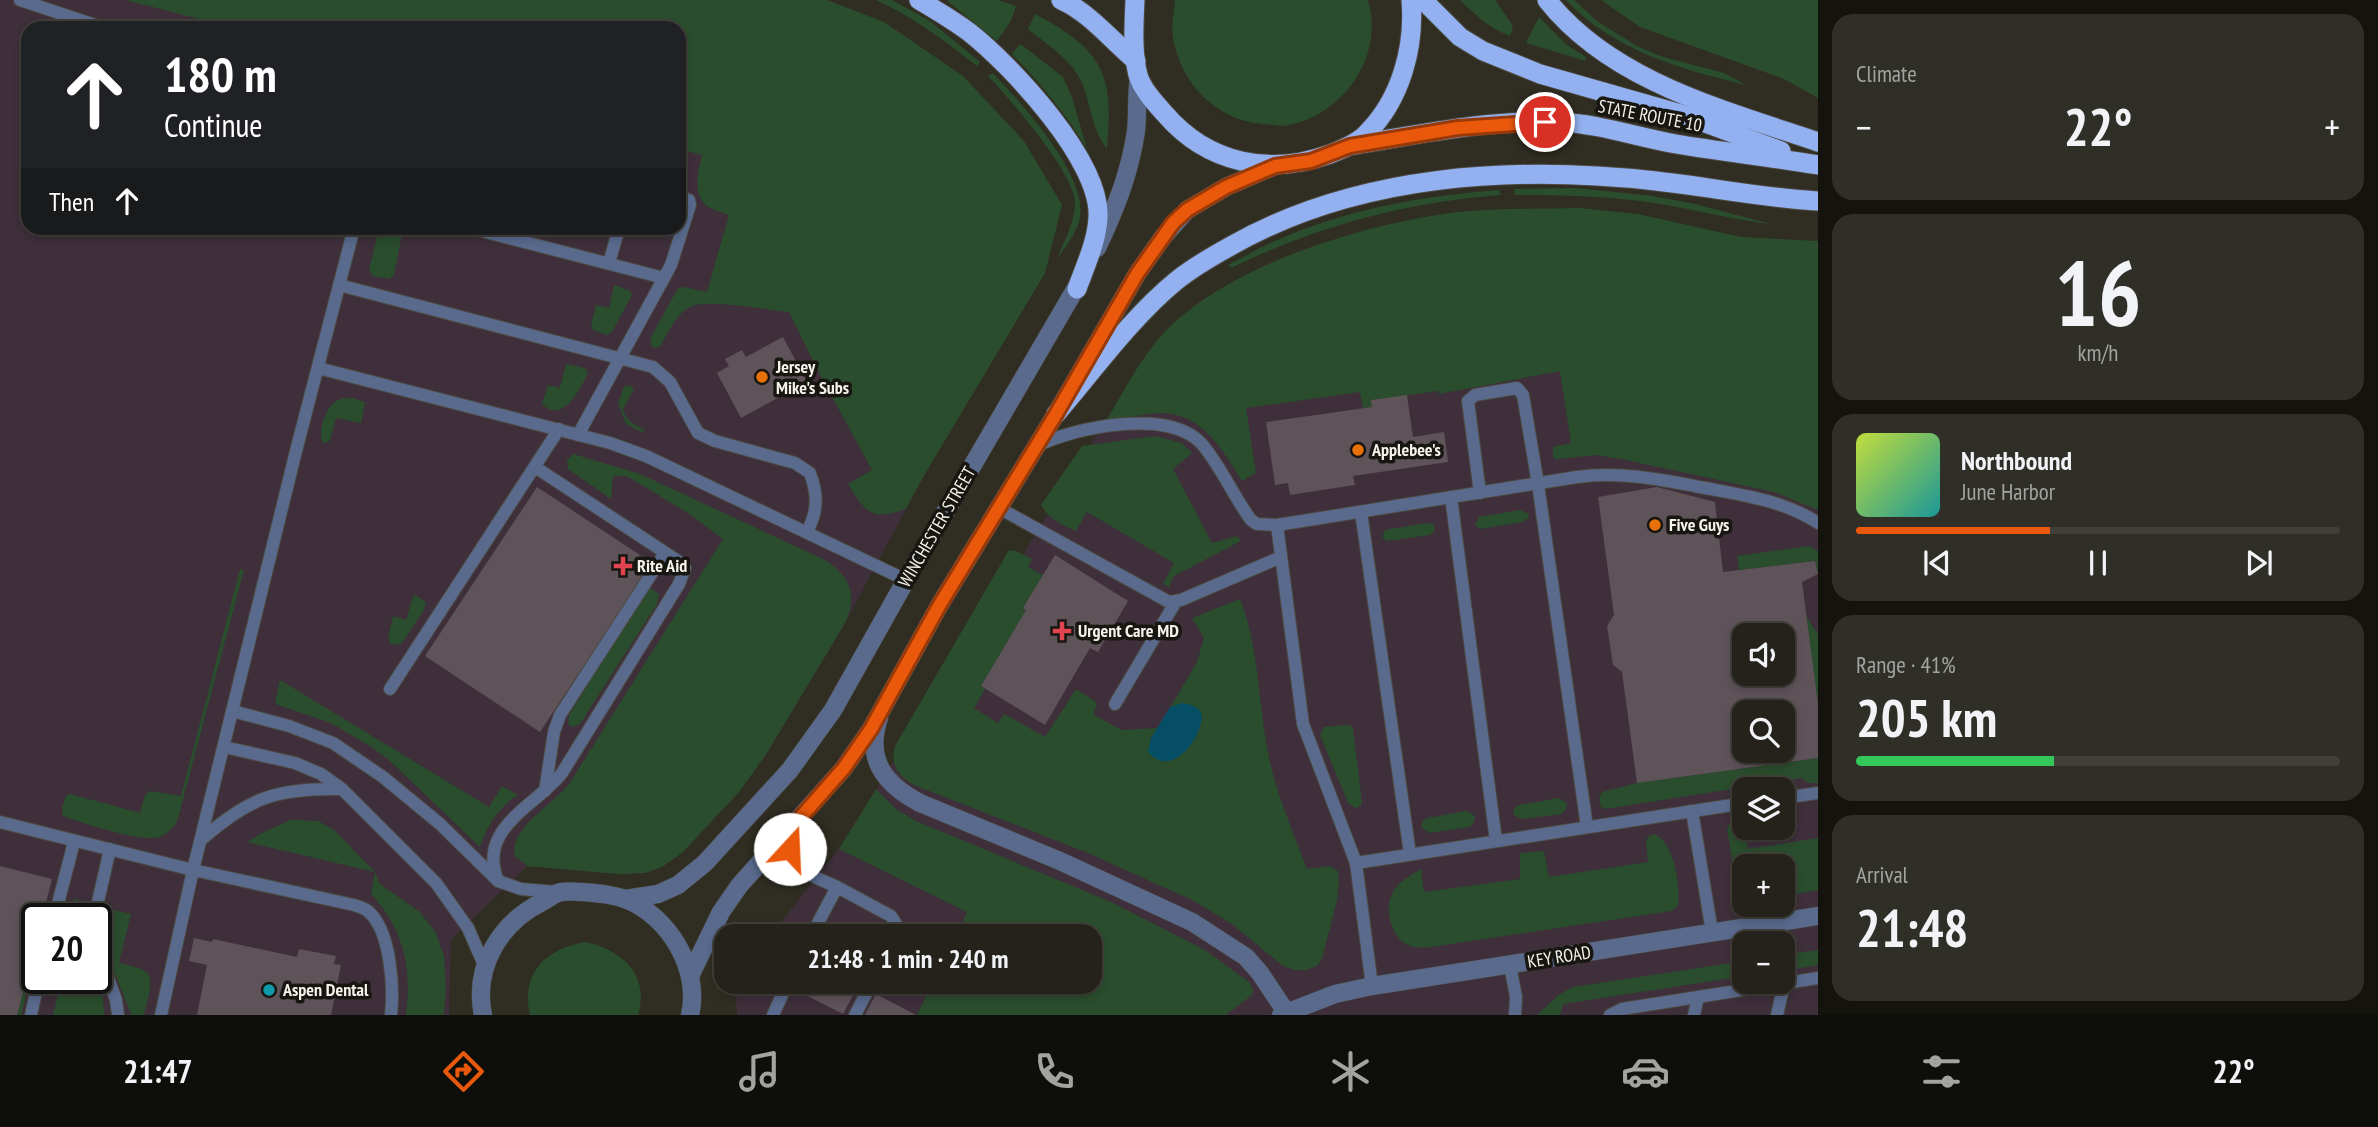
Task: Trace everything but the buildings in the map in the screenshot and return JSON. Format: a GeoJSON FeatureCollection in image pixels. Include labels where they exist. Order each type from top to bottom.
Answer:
{"type":"FeatureCollection","features":[{"type":"Feature","properties":{"kind":"highway"},"geometry":{"type":"LineString","coordinates":[[919,0],[970,33],[1015,75],[1068,140],[1085,170],[1096,199],[1098,216],[1094,243],[1077,289]]}},
{"type":"Feature","properties":{"kind":"highway"},"geometry":{"type":"LineString","coordinates":[[1061,0],[1095,23],[1137,69],[1153,100],[1176,128],[1208,149],[1240,162],[1275,166],[1311,161],[1344,148],[1366,135],[1378,121],[1405,69],[1411,39],[1411,0]]}},
{"type":"Feature","properties":{"kind":"highway"},"geometry":{"type":"LineString","coordinates":[[1135,0],[1137,69]]}},
{"type":"Feature","properties":{"kind":"highway","name":"STATE ROUTE 10"},"geometry":{"type":"LineString","coordinates":[[1423,0],[1460,37],[1483,51],[1568,83],[1684,115],[1818,164]]}},
{"type":"Feature","properties":{"kind":"highway"},"geometry":{"type":"LineString","coordinates":[[1547,0],[1584,40],[1635,71],[1709,104],[1818,142]]}},
{"type":"Feature","properties":{"kind":"highway","name":"STATE ROUTE 10"},"geometry":{"type":"LineString","coordinates":[[1344,148],[1458,128],[1563,122],[1676,144],[1818,164]]}},
{"type":"Feature","properties":{"kind":"highway"},"geometry":{"type":"LineString","coordinates":[[1056,414],[1177,280],[1261,230],[1306,210],[1344,199],[1428,183],[1527,174],[1655,181],[1818,201]]}},
{"type":"Feature","properties":{"kind":"street","name":"WINCHESTER STREET"},"geometry":{"type":"LineString","coordinates":[[625,899],[658,894],[678,885],[705,863],[790,771],[833,710],[1077,289],[1115,211],[1124,184],[1136,127],[1137,69]]}},
{"type":"Feature","properties":{"kind":"street"},"geometry":{"type":"LineString","coordinates":[[690,976],[721,912],[758,863],[844,768],[881,710],[939,606],[1056,414],[1137,274],[1173,223],[1187,210],[1226,187],[1275,166]]}},
{"type":"Feature","properties":{"kind":"street"},"geometry":{"type":"LineString","coordinates":[[881,710],[874,740],[885,776],[900,793],[1141,896],[1192,922],[1247,957],[1289,1011]]}},
{"type":"Feature","properties":{"kind":"street"},"geometry":{"type":"LineString","coordinates":[[482,1015],[480,1000],[484,965],[500,934],[525,910],[561,892],[594,893],[625,899],[655,916],[677,943],[690,976],[691,1014]]}},
{"type":"Feature","properties":{"kind":"street","name":"KEY ROAD"},"geometry":{"type":"LineString","coordinates":[[1289,1011],[1335,994],[1372,986],[1818,916]]}},
{"type":"Feature","properties":{"kind":"lane"},"geometry":{"type":"LineString","coordinates":[[20,0],[83,21]]}},
{"type":"Feature","properties":{"kind":"lane"},"geometry":{"type":"LineString","coordinates":[[686,199],[689,200],[689,212],[686,221]]}},
{"type":"Feature","properties":{"kind":"lane"},"geometry":{"type":"LineString","coordinates":[[161,1015],[193,870],[352,235]]}},
{"type":"Feature","properties":{"kind":"lane"},"geometry":{"type":"LineString","coordinates":[[498,235],[664,278]]}},
{"type":"Feature","properties":{"kind":"lane"},"geometry":{"type":"LineString","coordinates":[[609,263],[617,235]]}},
{"type":"Feature","properties":{"kind":"lane"},"geometry":{"type":"LineString","coordinates":[[578,435],[671,265],[681,235]]}},
{"type":"Feature","properties":{"kind":"lane"},"geometry":{"type":"LineString","coordinates":[[340,285],[653,367],[670,382],[698,433],[715,441],[795,463],[810,473],[817,497],[814,520],[807,532]]}},
{"type":"Feature","properties":{"kind":"lane"},"geometry":{"type":"LineString","coordinates":[[318,368],[610,443],[666,464],[906,580]]}},
{"type":"Feature","properties":{"kind":"lane"},"geometry":{"type":"LineString","coordinates":[[1480,493],[1468,401],[1475,395],[1517,388],[1523,395],[1538,484],[1587,827]]}},
{"type":"Feature","properties":{"kind":"lane"},"geometry":{"type":"LineString","coordinates":[[1036,446],[1055,437],[1090,428],[1155,423],[1176,428],[1203,445],[1251,520],[1257,524],[1277,526],[1592,475],[1649,478],[1752,497],[1784,506],[1818,523]]}},
{"type":"Feature","properties":{"kind":"lane"},"geometry":{"type":"LineString","coordinates":[[390,689],[559,429]]}},
{"type":"Feature","properties":{"kind":"lane"},"geometry":{"type":"LineString","coordinates":[[498,881],[494,856],[504,828],[562,773],[680,584],[685,568],[535,467]]}},
{"type":"Feature","properties":{"kind":"lane"},"geometry":{"type":"LineString","coordinates":[[1451,497],[1496,841]]}},
{"type":"Feature","properties":{"kind":"lane"},"geometry":{"type":"LineString","coordinates":[[999,508],[1162,599],[1175,603]]}},
{"type":"Feature","properties":{"kind":"lane"},"geometry":{"type":"LineString","coordinates":[[1361,512],[1409,854]]}},
{"type":"Feature","properties":{"kind":"lane"},"geometry":{"type":"LineString","coordinates":[[1277,526],[1303,724],[1356,863],[1372,986]]}},
{"type":"Feature","properties":{"kind":"lane"},"geometry":{"type":"LineString","coordinates":[[545,791],[554,732],[560,715],[665,553]]}},
{"type":"Feature","properties":{"kind":"lane"},"geometry":{"type":"LineString","coordinates":[[1115,704],[1175,603],[1281,557]]}},
{"type":"Feature","properties":{"kind":"lane"},"geometry":{"type":"LineString","coordinates":[[232,711],[289,726],[333,743],[383,777],[431,816],[498,881],[521,889],[561,892]]}},
{"type":"Feature","properties":{"kind":"lane"},"geometry":{"type":"LineString","coordinates":[[224,747],[295,763],[321,774],[342,789],[436,883],[468,928],[484,965]]}},
{"type":"Feature","properties":{"kind":"lane"},"geometry":{"type":"LineString","coordinates":[[201,839],[226,818],[258,800],[288,790],[342,789]]}},
{"type":"Feature","properties":{"kind":"lane"},"geometry":{"type":"LineString","coordinates":[[1795,796],[1818,793]]}},
{"type":"Feature","properties":{"kind":"lane"},"geometry":{"type":"LineString","coordinates":[[1356,863],[1732,805]]}},
{"type":"Feature","properties":{"kind":"lane"},"geometry":{"type":"LineString","coordinates":[[1692,811],[1712,932]]}},
{"type":"Feature","properties":{"kind":"lane"},"geometry":{"type":"LineString","coordinates":[[801,817],[790,849],[796,865],[891,916],[896,924]]}},
{"type":"Feature","properties":{"kind":"lane"},"geometry":{"type":"LineString","coordinates":[[0,822],[193,870],[354,905],[368,911],[388,954],[392,977],[391,1015]]}},
{"type":"Feature","properties":{"kind":"lane"},"geometry":{"type":"LineString","coordinates":[[58,903],[74,842]]}},
{"type":"Feature","properties":{"kind":"lane"},"geometry":{"type":"LineString","coordinates":[[98,903],[110,849]]}},
{"type":"Feature","properties":{"kind":"lane"},"geometry":{"type":"LineString","coordinates":[[817,924],[837,887]]}},
{"type":"Feature","properties":{"kind":"lane"},"geometry":{"type":"LineString","coordinates":[[1510,965],[1516,998],[1515,1015]]}},
{"type":"Feature","properties":{"kind":"lane"},"geometry":{"type":"LineString","coordinates":[[1795,982],[1818,978]]}},
{"type":"Feature","properties":{"kind":"lane"},"geometry":{"type":"LineString","coordinates":[[112,989],[118,1015]]}},
{"type":"Feature","properties":{"kind":"lane"},"geometry":{"type":"LineString","coordinates":[[1611,1015],[1622,1009],[1732,992]]}},
{"type":"Feature","properties":{"kind":"lane"},"geometry":{"type":"LineString","coordinates":[[31,1015],[36,994]]}},
{"type":"Feature","properties":{"kind":"lane"},"geometry":{"type":"LineString","coordinates":[[773,1015],[783,994]]}},
{"type":"Feature","properties":{"kind":"lane"},"geometry":{"type":"LineString","coordinates":[[855,1015],[866,994]]}},
{"type":"Feature","properties":{"kind":"lane"},"geometry":{"type":"LineString","coordinates":[[1777,1015],[1782,994]]}},
{"type":"Feature","properties":{"kind":"lane"},"geometry":{"type":"LineString","coordinates":[[1693,1015],[1698,997]]}},
{"type":"Feature","properties":{"kind":"shaded area"},"geometry":{"type":"Polygon","coordinates":[[[0,0],[383,0],[466,21],[21,21],[21,235],[686,235],[686,87],[922,479],[844,625],[765,756],[739,792],[682,853],[662,867],[645,873],[618,874],[527,866],[451,940],[449,1015],[0,1015],[0,0]]]}},
{"type":"Feature","properties":{"kind":"shaded area"},"geometry":{"type":"Polygon","coordinates":[[[1818,341],[1818,1015],[737,1015],[737,994],[1102,994],[1102,924],[780,924],[839,849],[1131,381],[1818,341]]]}},
{"type":"Feature","properties":{"kind":"green space"},"geometry":{"type":"Polygon","coordinates":[[[126,0],[827,0],[884,22],[963,76],[1024,141],[1062,205],[1045,273],[906,509],[877,514],[865,508],[848,484],[872,470],[789,312],[723,304],[698,305],[681,314],[660,347],[654,348],[651,345],[651,337],[678,288],[707,292],[729,215],[709,207],[702,201],[697,182],[702,155],[686,151],[686,21],[206,21],[126,0]]]}},
{"type":"Feature","properties":{"kind":"green space"},"geometry":{"type":"Polygon","coordinates":[[[876,0],[892,0],[930,21],[980,62],[977,66],[916,22],[876,0]]]}},
{"type":"Feature","properties":{"kind":"green space"},"geometry":{"type":"Polygon","coordinates":[[[946,0],[998,0],[1016,6],[1011,21],[997,41],[946,0]]]}},
{"type":"Feature","properties":{"kind":"green space"},"geometry":{"type":"Polygon","coordinates":[[[1175,0],[1368,0],[1372,21],[1370,43],[1364,63],[1354,81],[1340,98],[1324,111],[1304,121],[1283,126],[1245,121],[1215,107],[1192,84],[1183,69],[1172,33],[1175,0]]]}},
{"type":"Feature","properties":{"kind":"green space"},"geometry":{"type":"Polygon","coordinates":[[[1460,0],[1495,0],[1513,26],[1510,36],[1489,25],[1460,0]]]}},
{"type":"Feature","properties":{"kind":"green space"},"geometry":{"type":"Polygon","coordinates":[[[1566,0],[1574,0],[1597,21],[1637,46],[1660,56],[1724,73],[1746,85],[1649,56],[1605,33],[1566,0]]]}},
{"type":"Feature","properties":{"kind":"green space"},"geometry":{"type":"Polygon","coordinates":[[[1601,0],[1818,0],[1818,98],[1784,79],[1640,27],[1601,0]]]}},
{"type":"Feature","properties":{"kind":"green space"},"geometry":{"type":"Polygon","coordinates":[[[1035,14],[1076,40],[1100,67],[1108,101],[1107,149],[1098,134],[1078,75],[1059,53],[1028,29],[1035,14]]]}},
{"type":"Feature","properties":{"kind":"green space"},"geometry":{"type":"Polygon","coordinates":[[[1539,17],[1567,45],[1586,57],[1586,61],[1526,43],[1539,17]]]}},
{"type":"Feature","properties":{"kind":"green space"},"geometry":{"type":"Polygon","coordinates":[[[1019,45],[1063,77],[1072,97],[1087,149],[1052,100],[1012,54],[1019,45]]]}},
{"type":"Feature","properties":{"kind":"green space"},"geometry":{"type":"Polygon","coordinates":[[[993,73],[1050,140],[1073,181],[1079,200],[1079,223],[1057,259],[1073,217],[1075,202],[1072,189],[1053,155],[988,76],[993,73]]]}},
{"type":"Feature","properties":{"kind":"green space"},"geometry":{"type":"Polygon","coordinates":[[[1576,188],[1691,203],[1771,224],[1624,199],[1515,195],[1514,189],[1576,188]]]}},
{"type":"Feature","properties":{"kind":"green space"},"geometry":{"type":"Polygon","coordinates":[[[1499,190],[1500,195],[1429,204],[1362,219],[1296,240],[1231,268],[1228,265],[1302,230],[1357,212],[1413,200],[1499,190]]]}},
{"type":"Feature","properties":{"kind":"green space"},"geometry":{"type":"Polygon","coordinates":[[[1580,208],[1638,214],[1741,237],[1818,241],[1818,510],[1774,492],[1621,459],[1596,455],[1553,458],[1553,447],[1571,443],[1560,371],[1439,394],[1438,391],[1372,400],[1372,407],[1363,408],[1360,392],[1246,408],[1256,473],[1242,481],[1210,436],[1189,420],[1162,413],[1107,419],[1139,365],[1162,335],[1189,310],[1222,288],[1260,268],[1341,237],[1421,218],[1503,209],[1580,208]]]}},
{"type":"Feature","properties":{"kind":"green space"},"geometry":{"type":"Polygon","coordinates":[[[377,235],[402,235],[394,275],[389,279],[373,276],[369,270],[377,235]]]}},
{"type":"Feature","properties":{"kind":"green space"},"geometry":{"type":"Polygon","coordinates":[[[614,285],[630,291],[632,295],[612,332],[607,335],[593,330],[591,325],[596,305],[609,308],[614,285]]]}},
{"type":"Feature","properties":{"kind":"green space"},"geometry":{"type":"Polygon","coordinates":[[[566,364],[585,368],[588,373],[564,408],[550,409],[542,404],[548,385],[560,388],[566,364]]]}},
{"type":"Feature","properties":{"kind":"green space"},"geometry":{"type":"Polygon","coordinates":[[[630,385],[634,389],[623,409],[624,413],[634,424],[644,429],[643,433],[626,424],[618,403],[624,387],[630,385]]]}},
{"type":"Feature","properties":{"kind":"green space"},"geometry":{"type":"Polygon","coordinates":[[[343,398],[365,402],[361,423],[336,418],[330,441],[323,443],[322,427],[328,410],[343,398]]]}},
{"type":"Feature","properties":{"kind":"green space"},"geometry":{"type":"Polygon","coordinates":[[[1155,436],[1182,443],[1192,453],[1173,469],[1212,543],[1237,536],[1241,541],[1174,576],[1169,587],[1163,584],[1174,563],[1087,512],[1076,531],[1052,518],[1041,505],[1082,446],[1155,436]]]}},
{"type":"Feature","properties":{"kind":"green space"},"geometry":{"type":"Polygon","coordinates":[[[573,454],[640,474],[823,559],[840,572],[851,595],[849,614],[844,625],[765,756],[739,792],[682,853],[662,867],[645,873],[618,874],[527,866],[515,856],[515,846],[525,827],[569,784],[723,539],[691,515],[627,476],[613,476],[611,499],[568,469],[567,460],[573,454]]]}},
{"type":"Feature","properties":{"kind":"green space"},"geometry":{"type":"Polygon","coordinates":[[[1520,510],[1529,514],[1528,519],[1523,522],[1480,529],[1475,525],[1479,517],[1520,510]]]}},
{"type":"Feature","properties":{"kind":"green space"},"geometry":{"type":"Polygon","coordinates":[[[1426,523],[1435,527],[1430,535],[1387,541],[1382,537],[1385,530],[1426,523]]]}},
{"type":"Feature","properties":{"kind":"green space"},"geometry":{"type":"Polygon","coordinates":[[[1809,546],[1818,551],[1818,575],[1815,561],[1739,570],[1737,556],[1809,546]]]}},
{"type":"Feature","properties":{"kind":"green space"},"geometry":{"type":"Polygon","coordinates":[[[1009,550],[1032,559],[1028,567],[1043,575],[1023,608],[1026,610],[981,686],[985,689],[974,708],[998,723],[1004,714],[1045,737],[1076,689],[1095,701],[1097,706],[1093,714],[1121,730],[1158,728],[1197,662],[1204,638],[1192,618],[1240,599],[1255,655],[1271,767],[1285,811],[1307,869],[1330,866],[1338,871],[1337,900],[1322,959],[1317,966],[1307,970],[1294,970],[1283,966],[1232,924],[1192,900],[1088,853],[914,785],[900,774],[894,759],[895,746],[1009,550]]]}},
{"type":"Feature","properties":{"kind":"green space"},"geometry":{"type":"Polygon","coordinates":[[[240,569],[244,570],[177,822],[165,834],[152,838],[112,831],[63,816],[62,808],[66,796],[70,794],[140,813],[145,795],[150,791],[181,796],[240,569]]]}},
{"type":"Feature","properties":{"kind":"green space"},"geometry":{"type":"Polygon","coordinates":[[[647,589],[659,594],[657,604],[580,724],[573,727],[568,724],[569,715],[647,589]]]}},
{"type":"Feature","properties":{"kind":"green space"},"geometry":{"type":"Polygon","coordinates":[[[416,595],[426,603],[424,610],[402,643],[390,643],[388,638],[393,616],[406,620],[413,596],[416,595]]]}},
{"type":"Feature","properties":{"kind":"green space"},"geometry":{"type":"Polygon","coordinates":[[[1806,616],[1818,634],[1818,704],[1806,616]]]}},
{"type":"Feature","properties":{"kind":"green space"},"geometry":{"type":"Polygon","coordinates":[[[280,680],[489,807],[502,786],[518,795],[505,804],[495,817],[480,847],[373,748],[331,723],[275,703],[280,680]]]}},
{"type":"Feature","properties":{"kind":"green space"},"geometry":{"type":"Polygon","coordinates":[[[1350,725],[1353,729],[1362,802],[1361,806],[1355,808],[1348,803],[1320,735],[1324,727],[1350,725]]]}},
{"type":"Feature","properties":{"kind":"green space"},"geometry":{"type":"Polygon","coordinates":[[[1818,758],[1818,783],[1807,783],[1802,778],[1795,777],[1732,777],[1732,789],[1605,809],[1599,801],[1602,792],[1637,783],[1818,758]]]}},
{"type":"Feature","properties":{"kind":"green space"},"geometry":{"type":"Polygon","coordinates":[[[876,789],[896,809],[916,821],[1111,902],[1205,950],[1249,982],[1253,989],[1252,995],[1226,1015],[917,1015],[927,994],[1102,994],[1102,924],[962,924],[967,912],[839,849],[876,789]]]}},
{"type":"Feature","properties":{"kind":"green space"},"geometry":{"type":"Polygon","coordinates":[[[1559,798],[1567,803],[1562,814],[1521,819],[1513,814],[1514,808],[1519,805],[1559,798]]]}},
{"type":"Feature","properties":{"kind":"green space"},"geometry":{"type":"Polygon","coordinates":[[[1467,811],[1475,816],[1470,827],[1429,833],[1421,827],[1427,818],[1467,811]]]}},
{"type":"Feature","properties":{"kind":"green space"},"geometry":{"type":"Polygon","coordinates":[[[291,820],[318,821],[334,830],[375,872],[247,842],[291,820]]]}},
{"type":"Feature","properties":{"kind":"green space"},"geometry":{"type":"Polygon","coordinates":[[[1729,824],[1732,824],[1732,840],[1746,840],[1748,849],[1818,838],[1818,890],[1795,894],[1795,854],[1732,854],[1732,858],[1727,830],[1729,824]]]}},
{"type":"Feature","properties":{"kind":"green space"},"geometry":{"type":"Polygon","coordinates":[[[1654,834],[1667,846],[1675,866],[1679,898],[1678,906],[1672,911],[1424,948],[1403,942],[1391,924],[1389,903],[1394,890],[1421,869],[1424,892],[1520,879],[1520,853],[1544,851],[1549,877],[1648,862],[1646,840],[1654,834]]]}},
{"type":"Feature","properties":{"kind":"green space"},"geometry":{"type":"Polygon","coordinates":[[[375,872],[380,884],[420,912],[436,933],[444,956],[444,1015],[406,1015],[408,981],[403,950],[391,921],[371,894],[375,872]]]}},
{"type":"Feature","properties":{"kind":"green space"},"geometry":{"type":"Polygon","coordinates":[[[74,899],[87,902],[87,903],[74,903],[74,899]]]}},
{"type":"Feature","properties":{"kind":"green space"},"geometry":{"type":"Polygon","coordinates":[[[112,909],[131,914],[119,963],[140,968],[149,975],[150,980],[144,1015],[131,1015],[112,965],[112,909]]]}},
{"type":"Feature","properties":{"kind":"green space"},"geometry":{"type":"Polygon","coordinates":[[[586,942],[611,951],[630,967],[640,988],[638,1015],[530,1015],[529,987],[539,965],[559,950],[586,942]]]}},
{"type":"Feature","properties":{"kind":"green space"},"geometry":{"type":"Polygon","coordinates":[[[1818,950],[1818,965],[1795,969],[1795,953],[1818,950]]]}},
{"type":"Feature","properties":{"kind":"green space"},"geometry":{"type":"Polygon","coordinates":[[[1732,963],[1732,978],[1563,1004],[1560,1015],[1537,1015],[1560,994],[1573,987],[1732,963]]]}},
{"type":"Feature","properties":{"kind":"green space"},"geometry":{"type":"Polygon","coordinates":[[[22,994],[26,994],[21,1015],[17,1015],[22,994]]]}},
{"type":"Feature","properties":{"kind":"green space"},"geometry":{"type":"Polygon","coordinates":[[[58,994],[102,994],[104,1015],[53,1015],[58,994]]]}},
{"type":"Feature","properties":{"kind":"water"},"geometry":{"type":"Polygon","coordinates":[[[1182,703],[1200,711],[1202,720],[1199,729],[1194,740],[1178,757],[1169,761],[1158,760],[1148,752],[1151,738],[1170,707],[1182,703]]]}},
{"type":"Feature","properties":{"kind":"place","name":"Jersey Mike's Subs"},"geometry":{"type":"Point","coordinates":[762,377]}},
{"type":"Feature","properties":{"kind":"place","name":"Applebee's"},"geometry":{"type":"Point","coordinates":[1358,450]}},
{"type":"Feature","properties":{"kind":"place","name":"Five Guys"},"geometry":{"type":"Point","coordinates":[1655,525]}},
{"type":"Feature","properties":{"kind":"place","name":"Rite Aid"},"geometry":{"type":"Point","coordinates":[623,566]}},
{"type":"Feature","properties":{"kind":"place","name":"Urgent Care MD"},"geometry":{"type":"Point","coordinates":[1062,631]}},
{"type":"Feature","properties":{"kind":"place","name":"Aspen Dental"},"geometry":{"type":"Point","coordinates":[269,990]}},
{"type":"Feature","properties":{"kind":"route"},"geometry":{"type":"LineString","coordinates":[[790,849],[801,817],[844,768],[871,729],[939,606],[1056,414],[1137,274],[1173,223],[1187,210],[1226,187],[1275,166],[1311,161],[1350,146],[1458,128],[1545,122]]}}]}
